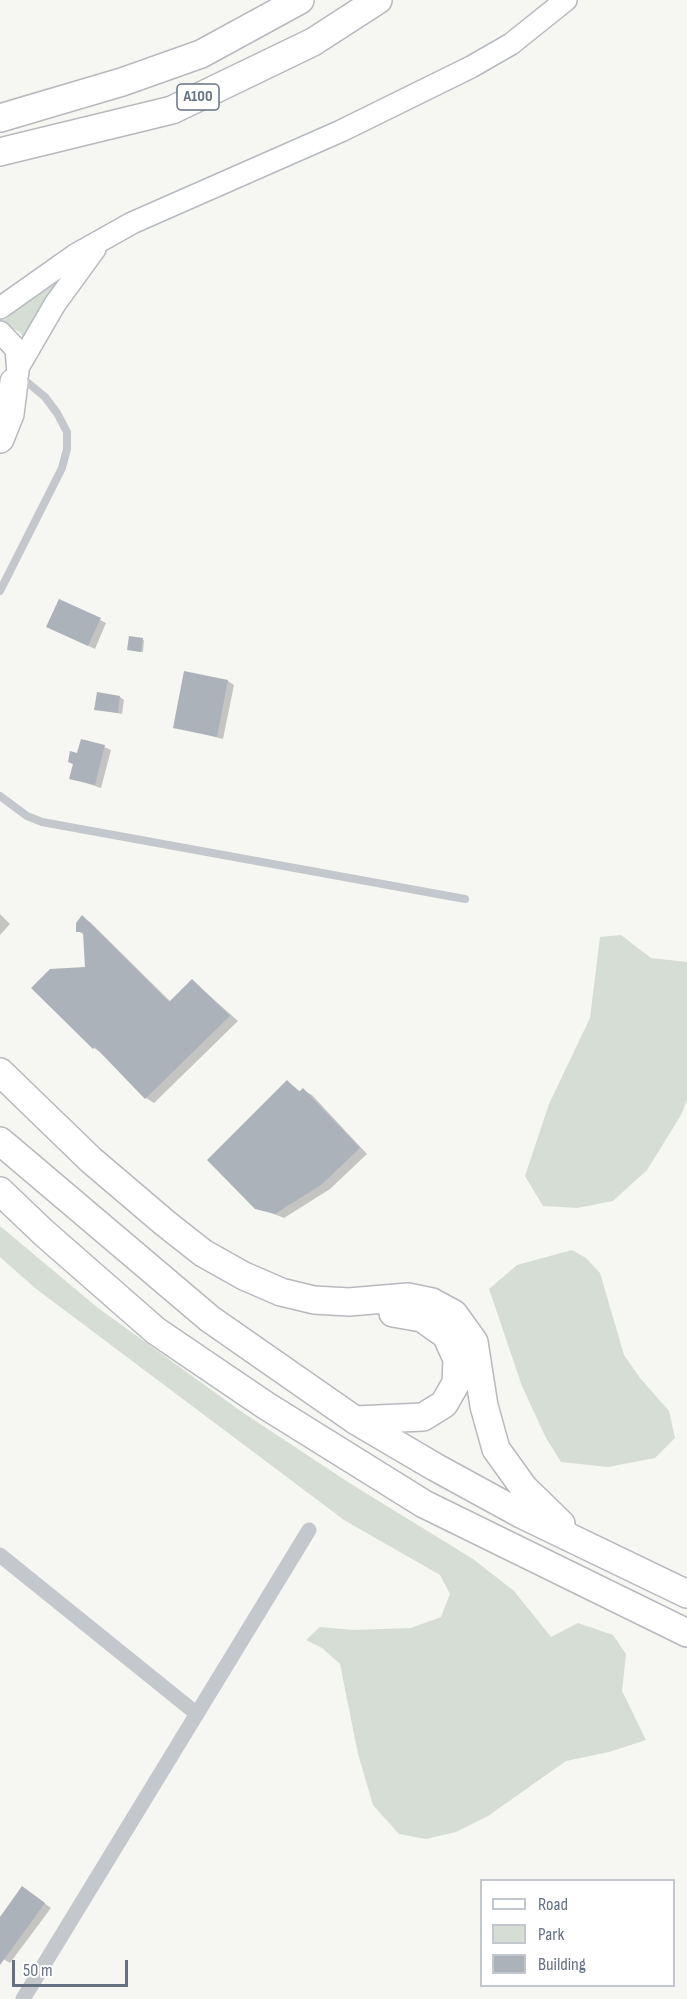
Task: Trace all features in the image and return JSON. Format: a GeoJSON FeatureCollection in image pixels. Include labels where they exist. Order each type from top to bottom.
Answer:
{"type":"FeatureCollection","features":[{"type":"Feature","properties":{"kind":"highway","name":"A100"},"geometry":{"type":"LineString","coordinates":[[0,118],[111,86],[201,54],[300,0]]}},
{"type":"Feature","properties":{"kind":"highway","name":"A100"},"geometry":{"type":"LineString","coordinates":[[0,164],[172,110],[313,42],[378,0]]}},
{"type":"Feature","properties":{"kind":"highway"},"geometry":{"type":"LineString","coordinates":[[0,111],[32,108]]}},
{"type":"Feature","properties":{"kind":"highway","name":"A100"},"geometry":{"type":"LineString","coordinates":[[0,152],[172,110]]}},
{"type":"Feature","properties":{"kind":"highway"},"geometry":{"type":"LineString","coordinates":[[0,439],[10,414],[13,380]]}},
{"type":"Feature","properties":{"kind":"highway"},"geometry":{"type":"LineString","coordinates":[[0,1072],[91,1160],[165,1223],[203,1253],[244,1276],[281,1292],[314,1300],[349,1302],[408,1297],[432,1302],[454,1314],[474,1342],[484,1406],[496,1449],[524,1488],[580,1542]]}},
{"type":"Feature","properties":{"kind":"highway"},"geometry":{"type":"LineString","coordinates":[[0,1096],[82,1172],[218,1282],[278,1311],[328,1317],[390,1313],[412,1315],[430,1322],[447,1335],[455,1350],[457,1375],[449,1398],[438,1409],[415,1419],[355,1420]]}},
{"type":"Feature","properties":{"kind":"highway"},"geometry":{"type":"LineString","coordinates":[[0,1141],[210,1319],[355,1420],[435,1467],[687,1594]]}},
{"type":"Feature","properties":{"kind":"highway"},"geometry":{"type":"LineString","coordinates":[[0,1191],[44,1233],[156,1331],[265,1405],[424,1504],[687,1633]]}},
{"type":"Feature","properties":{"kind":"highway"},"geometry":{"type":"LineString","coordinates":[[0,1201],[44,1233]]}},
{"type":"Feature","properties":{"kind":"main road"},"geometry":{"type":"LineString","coordinates":[[0,308],[75,255],[141,219],[341,131],[471,67],[511,44],[566,0]]}},
{"type":"Feature","properties":{"kind":"main road"},"geometry":{"type":"LineString","coordinates":[[13,380],[70,281],[102,240]]}},
{"type":"Feature","properties":{"kind":"main road"},"geometry":{"type":"LineString","coordinates":[[0,332],[16,349],[13,380]]}},
{"type":"Feature","properties":{"kind":"street"},"geometry":{"type":"LineString","coordinates":[[23,1999],[309,1530]]}},
{"type":"Feature","properties":{"kind":"street"},"geometry":{"type":"LineString","coordinates":[[0,1555],[197,1714]]}},
{"type":"Feature","properties":{"kind":"lane"},"geometry":{"type":"LineString","coordinates":[[0,591],[62,468],[67,449],[67,432],[45,397],[13,380]]}},
{"type":"Feature","properties":{"kind":"lane"},"geometry":{"type":"LineString","coordinates":[[0,796],[27,816],[42,822],[465,899]]}},
{"type":"Feature","properties":{"kind":"green space"},"geometry":{"type":"Polygon","coordinates":[[[73,269],[42,304],[25,341],[20,332],[1,323],[40,290],[73,269]]]}},
{"type":"Feature","properties":{"kind":"green space"},"geometry":{"type":"Polygon","coordinates":[[[621,935],[651,958],[687,962],[687,1100],[681,1115],[647,1170],[613,1201],[577,1208],[543,1206],[525,1176],[549,1104],[590,1018],[600,937],[621,935]]]}},
{"type":"Feature","properties":{"kind":"green space"},"geometry":{"type":"Polygon","coordinates":[[[0,1226],[98,1308],[242,1412],[351,1484],[473,1559],[514,1591],[551,1637],[578,1623],[613,1635],[626,1654],[622,1691],[646,1740],[609,1752],[566,1761],[488,1816],[456,1832],[426,1839],[399,1834],[373,1805],[358,1754],[340,1664],[322,1648],[306,1640],[320,1627],[353,1630],[411,1628],[441,1617],[450,1594],[440,1575],[344,1520],[35,1288],[0,1257],[0,1226]]]}},
{"type":"Feature","properties":{"kind":"green space"},"geometry":{"type":"Polygon","coordinates":[[[572,1250],[586,1258],[600,1273],[624,1355],[640,1378],[669,1411],[675,1438],[655,1458],[608,1467],[561,1462],[546,1438],[522,1386],[489,1289],[517,1265],[572,1250]]]}},
{"type":"Feature","properties":{"kind":"building"},"geometry":{"type":"Polygon","coordinates":[[[59,599],[101,618],[88,646],[46,627],[59,599]]]}},
{"type":"Feature","properties":{"kind":"building"},"geometry":{"type":"Polygon","coordinates":[[[129,636],[143,638],[141,652],[127,650],[129,636]]]}},
{"type":"Feature","properties":{"kind":"building"},"geometry":{"type":"Polygon","coordinates":[[[184,671],[228,680],[217,737],[173,728],[184,671]]]}},
{"type":"Feature","properties":{"kind":"building"},"geometry":{"type":"Polygon","coordinates":[[[97,692],[120,696],[118,713],[94,710],[97,692]]]}},
{"type":"Feature","properties":{"kind":"building"},"geometry":{"type":"Polygon","coordinates":[[[81,739],[105,745],[95,785],[69,779],[73,764],[68,762],[70,751],[77,753],[81,739]]]}},
{"type":"Feature","properties":{"kind":"building"},"geometry":{"type":"Polygon","coordinates":[[[82,915],[169,1002],[192,979],[230,1016],[145,1099],[95,1047],[93,1049],[31,988],[50,969],[85,967],[83,932],[76,932],[76,923],[82,915]]]}},
{"type":"Feature","properties":{"kind":"building"},"geometry":{"type":"Polygon","coordinates":[[[287,1080],[299,1092],[303,1088],[360,1148],[321,1185],[275,1214],[255,1209],[207,1160],[287,1080]]]}},
{"type":"Feature","properties":{"kind":"building"},"geometry":{"type":"Polygon","coordinates":[[[22,1886],[45,1903],[0,1965],[0,1917],[22,1886]]]}}]}
